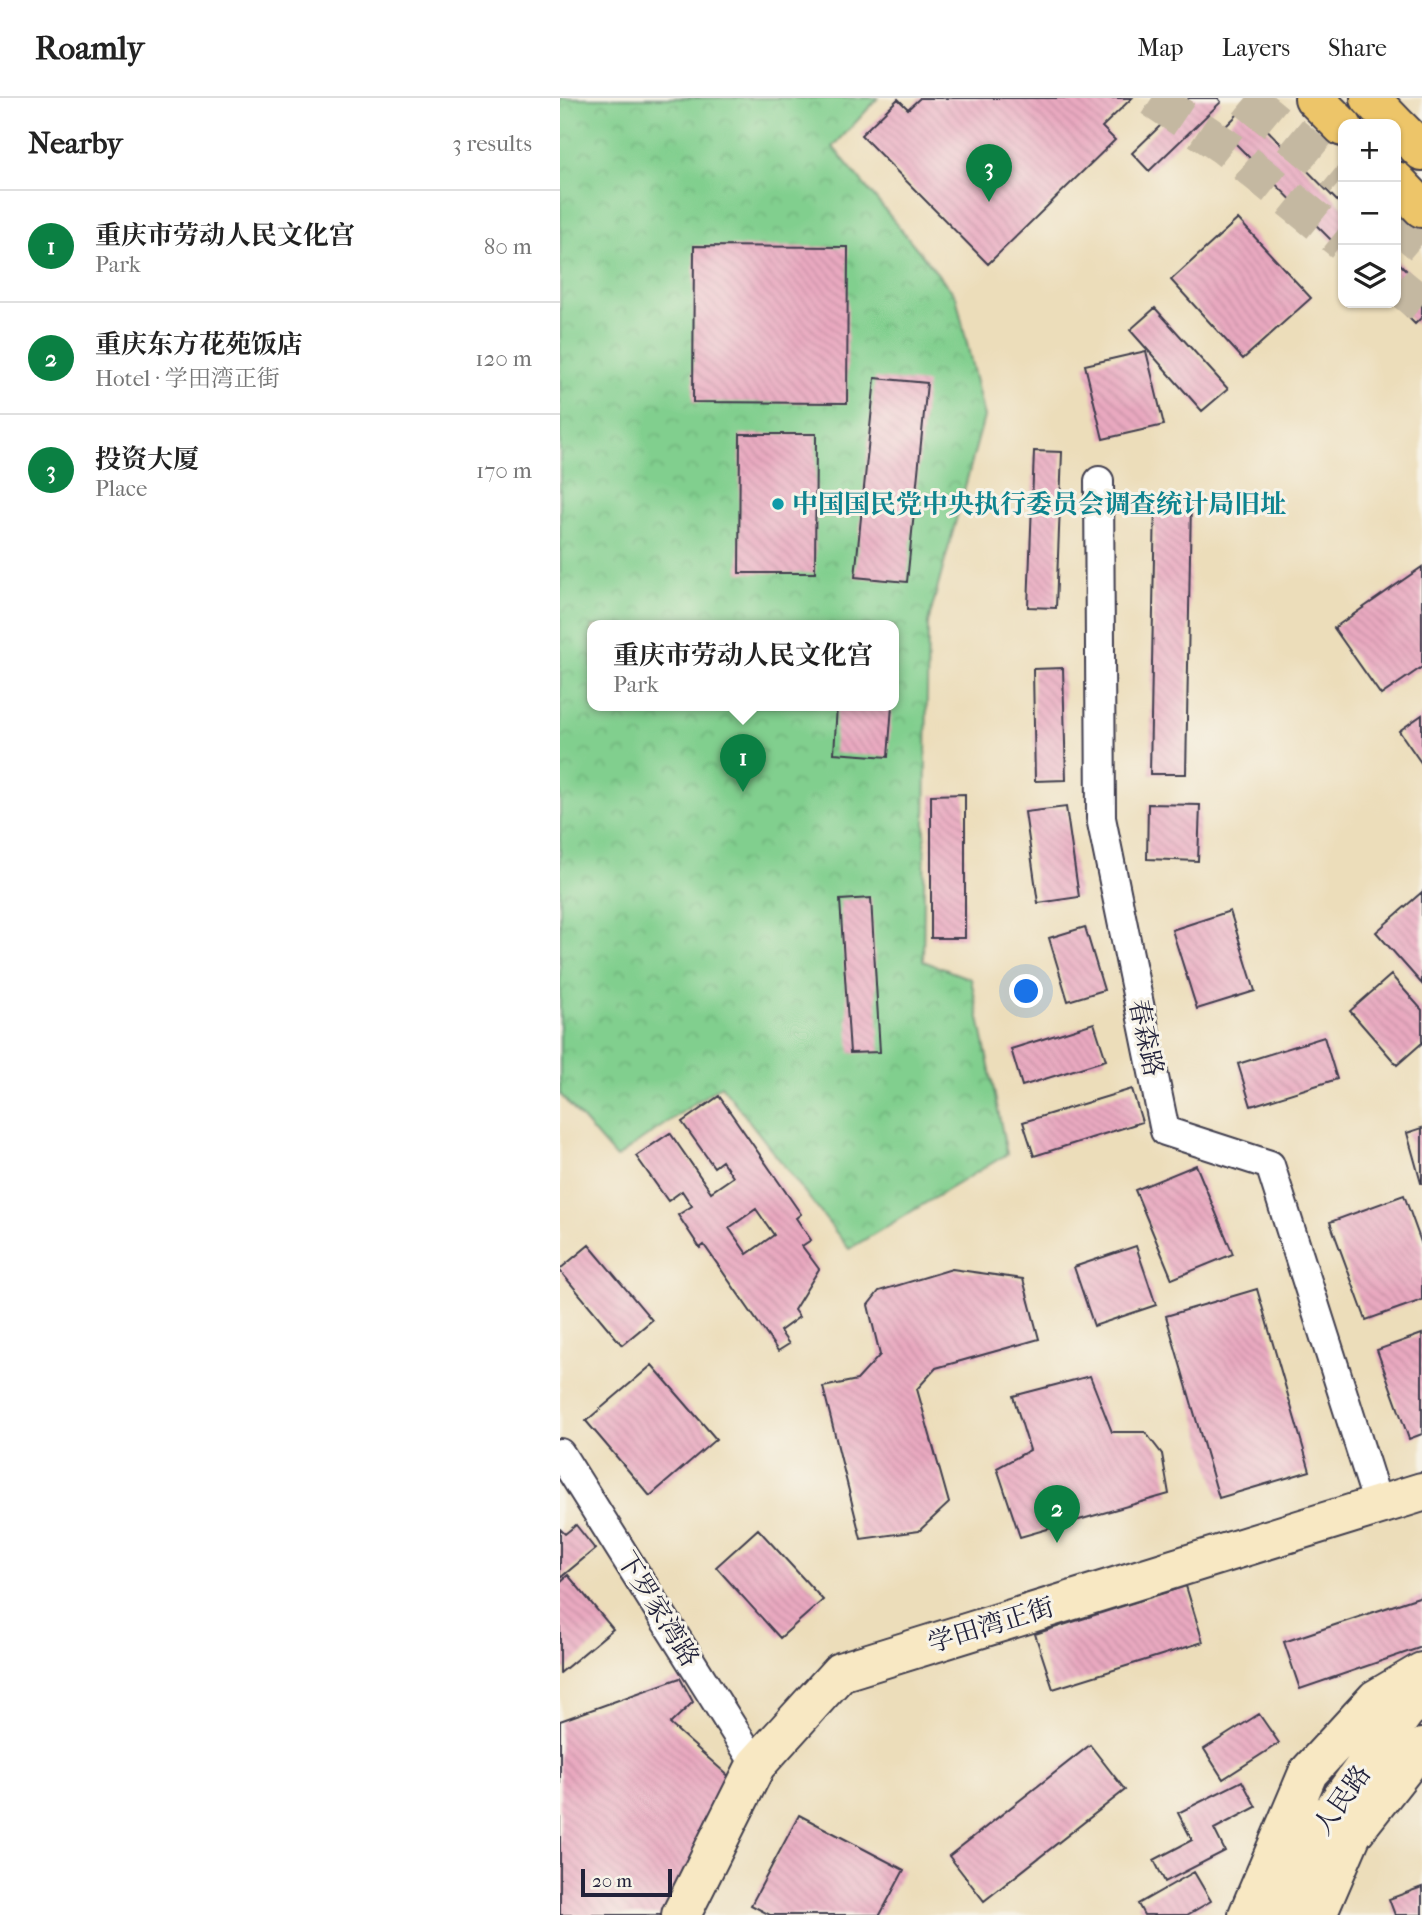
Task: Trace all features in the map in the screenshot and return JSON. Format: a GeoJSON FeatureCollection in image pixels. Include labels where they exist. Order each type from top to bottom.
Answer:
{"type":"FeatureCollection","features":[{"type":"Feature","properties":{"kind":"main road"},"geometry":{"type":"LineString","coordinates":[[1314,98],[1338,122]]}},
{"type":"Feature","properties":{"kind":"main road"},"geometry":{"type":"LineString","coordinates":[[1370,98],[1391,119]]}},
{"type":"Feature","properties":{"kind":"main road"},"geometry":{"type":"LineString","coordinates":[[1401,129],[1422,151]]}},
{"type":"Feature","properties":{"kind":"main road"},"geometry":{"type":"LineString","coordinates":[[1397,182],[1422,208]]}},
{"type":"Feature","properties":{"kind":"street","name":"春森路"},"geometry":{"type":"LineString","coordinates":[[1099,481],[1101,818],[1165,1131],[1270,1165],[1378,1504]]}},
{"type":"Feature","properties":{"kind":"street","name":"下罗家湾路"},"geometry":{"type":"LineString","coordinates":[[560,1453],[756,1765]]}},
{"type":"Feature","properties":{"kind":"street","name":"学田湾正街"},"geometry":{"type":"LineString","coordinates":[[681,1915],[756,1765],[840,1672],[1422,1492]]}},
{"type":"Feature","properties":{"kind":"street"},"geometry":{"type":"LineString","coordinates":[[1248,1915],[1308,1773],[1376,1699],[1422,1672]]}},
{"type":"Feature","properties":{"kind":"street","name":"人民路"},"geometry":{"type":"LineString","coordinates":[[1280,1915],[1315,1835],[1406,1710],[1422,1698]]}},
{"type":"Feature","properties":{"kind":"street","name":"人民路"},"geometry":{"type":"LineString","coordinates":[[1317,1915],[1352,1834],[1422,1748]]}},
{"type":"Feature","properties":{"kind":"green space"},"geometry":{"type":"Polygon","coordinates":[[[560,98],[878,98],[833,147],[956,296],[984,417],[928,623],[923,961],[971,979],[1007,1154],[849,1249],[721,1085],[616,1158],[560,1094],[560,98]]]}},
{"type":"Feature","properties":{"kind":"building"},"geometry":{"type":"Polygon","coordinates":[[[920,98],[1132,98],[1102,127],[1115,140],[988,264],[861,135],[898,99],[908,109],[920,98]]]}},
{"type":"Feature","properties":{"kind":"building"},"geometry":{"type":"Polygon","coordinates":[[[1189,98],[1218,98],[1221,102],[1149,171],[1132,153],[1189,98]]]}},
{"type":"Feature","properties":{"kind":"building"},"geometry":{"type":"Polygon","coordinates":[[[1245,107],[1338,202],[1338,247],[1222,130],[1245,107]]]}},
{"type":"Feature","properties":{"kind":"building"},"geometry":{"type":"Polygon","coordinates":[[[1238,219],[1311,298],[1243,359],[1171,280],[1238,219]]]}},
{"type":"Feature","properties":{"kind":"building"},"geometry":{"type":"Polygon","coordinates":[[[694,246],[848,247],[847,403],[693,402],[694,246]]]}},
{"type":"Feature","properties":{"kind":"building"},"geometry":{"type":"Polygon","coordinates":[[[1401,265],[1422,286],[1422,317],[1415,324],[1399,308],[1401,265]]]}},
{"type":"Feature","properties":{"kind":"building"},"geometry":{"type":"Polygon","coordinates":[[[1155,308],[1228,389],[1202,411],[1130,330],[1155,308]]]}},
{"type":"Feature","properties":{"kind":"building"},"geometry":{"type":"Polygon","coordinates":[[[1146,351],[1164,425],[1103,439],[1085,365],[1146,351]]]}},
{"type":"Feature","properties":{"kind":"building"},"geometry":{"type":"Polygon","coordinates":[[[875,378],[927,383],[907,582],[855,577],[875,378]]]}},
{"type":"Feature","properties":{"kind":"building","name":"中国国民党中央执行委员会调查统计局旧址"},"geometry":{"type":"Polygon","coordinates":[[[740,434],[816,434],[815,573],[739,573],[740,434]]]}},
{"type":"Feature","properties":{"kind":"building"},"geometry":{"type":"Polygon","coordinates":[[[1034,451],[1062,452],[1056,608],[1028,607],[1034,451]]]}},
{"type":"Feature","properties":{"kind":"building"},"geometry":{"type":"Polygon","coordinates":[[[1155,501],[1191,501],[1186,774],[1150,774],[1155,501]]]}},
{"type":"Feature","properties":{"kind":"building"},"geometry":{"type":"Polygon","coordinates":[[[1422,567],[1422,667],[1381,695],[1334,628],[1422,567]]]}},
{"type":"Feature","properties":{"kind":"building"},"geometry":{"type":"Polygon","coordinates":[[[1063,668],[1066,780],[1035,781],[1033,669],[1063,668]]]}},
{"type":"Feature","properties":{"kind":"building"},"geometry":{"type":"Polygon","coordinates":[[[837,711],[892,711],[888,757],[834,753],[837,711]]]}},
{"type":"Feature","properties":{"kind":"building"},"geometry":{"type":"Polygon","coordinates":[[[1422,715],[1422,764],[1399,731],[1422,715]]]}},
{"type":"Feature","properties":{"kind":"building"},"geometry":{"type":"Polygon","coordinates":[[[965,794],[965,938],[931,938],[931,795],[965,794]]]}},
{"type":"Feature","properties":{"kind":"building"},"geometry":{"type":"Polygon","coordinates":[[[1148,804],[1200,805],[1198,861],[1147,859],[1148,804]]]}},
{"type":"Feature","properties":{"kind":"building"},"geometry":{"type":"Polygon","coordinates":[[[1066,807],[1079,897],[1038,903],[1025,812],[1066,807]]]}},
{"type":"Feature","properties":{"kind":"building"},"geometry":{"type":"Polygon","coordinates":[[[1422,892],[1422,984],[1376,932],[1422,892]]]}},
{"type":"Feature","properties":{"kind":"building"},"geometry":{"type":"Polygon","coordinates":[[[871,898],[880,1052],[850,1053],[840,900],[871,898]]]}},
{"type":"Feature","properties":{"kind":"building"},"geometry":{"type":"Polygon","coordinates":[[[1230,911],[1255,991],[1197,1009],[1172,930],[1230,911]]]}},
{"type":"Feature","properties":{"kind":"building"},"geometry":{"type":"Polygon","coordinates":[[[1085,927],[1104,990],[1068,1001],[1049,938],[1085,927]]]}},
{"type":"Feature","properties":{"kind":"building"},"geometry":{"type":"Polygon","coordinates":[[[1391,975],[1422,1010],[1422,1043],[1397,1065],[1350,1011],[1391,975]]]}},
{"type":"Feature","properties":{"kind":"building"},"geometry":{"type":"Polygon","coordinates":[[[1094,1023],[1106,1060],[1022,1086],[1011,1049],[1094,1023]]]}},
{"type":"Feature","properties":{"kind":"building"},"geometry":{"type":"Polygon","coordinates":[[[1324,1037],[1337,1079],[1251,1106],[1238,1064],[1324,1037]]]}},
{"type":"Feature","properties":{"kind":"building"},"geometry":{"type":"Polygon","coordinates":[[[1132,1089],[1142,1122],[1034,1156],[1023,1122],[1132,1089]]]}},
{"type":"Feature","properties":{"kind":"building"},"geometry":{"type":"Polygon","coordinates":[[[719,1096],[801,1214],[796,1218],[811,1240],[802,1246],[819,1269],[794,1310],[799,1317],[780,1331],[789,1344],[778,1351],[704,1245],[700,1248],[678,1215],[692,1206],[682,1191],[668,1201],[636,1156],[670,1133],[711,1192],[733,1177],[722,1161],[714,1167],[682,1122],[719,1096]],[[756,1209],[729,1228],[747,1254],[774,1235],[756,1209]]]}},
{"type":"Feature","properties":{"kind":"building"},"geometry":{"type":"Polygon","coordinates":[[[1422,1128],[1422,1183],[1421,1183],[1407,1133],[1422,1128]]]}},
{"type":"Feature","properties":{"kind":"building"},"geometry":{"type":"Polygon","coordinates":[[[1196,1165],[1233,1254],[1172,1279],[1135,1190],[1196,1165]]]}},
{"type":"Feature","properties":{"kind":"building"},"geometry":{"type":"Polygon","coordinates":[[[1404,1195],[1422,1245],[1422,1300],[1366,1320],[1330,1222],[1404,1195]]]}},
{"type":"Feature","properties":{"kind":"building"},"geometry":{"type":"Polygon","coordinates":[[[589,1245],[652,1320],[622,1345],[560,1271],[589,1245]]]}},
{"type":"Feature","properties":{"kind":"building"},"geometry":{"type":"Polygon","coordinates":[[[1136,1246],[1156,1305],[1094,1326],[1074,1267],[1136,1246]]]}},
{"type":"Feature","properties":{"kind":"building"},"geometry":{"type":"Polygon","coordinates":[[[952,1269],[1023,1279],[1039,1339],[936,1368],[917,1389],[949,1503],[919,1531],[861,1539],[823,1387],[857,1380],[880,1355],[868,1305],[879,1291],[952,1269]]]}},
{"type":"Feature","properties":{"kind":"building"},"geometry":{"type":"Polygon","coordinates":[[[1257,1289],[1310,1471],[1219,1498],[1166,1316],[1257,1289]]]}},
{"type":"Feature","properties":{"kind":"building"},"geometry":{"type":"Polygon","coordinates":[[[1422,1334],[1422,1434],[1409,1439],[1377,1350],[1422,1334]]]}},
{"type":"Feature","properties":{"kind":"building"},"geometry":{"type":"Polygon","coordinates":[[[652,1365],[716,1439],[650,1496],[586,1421],[652,1365]]]}},
{"type":"Feature","properties":{"kind":"building"},"geometry":{"type":"Polygon","coordinates":[[[1090,1376],[1112,1432],[1145,1432],[1162,1454],[1169,1494],[1020,1537],[997,1468],[1030,1450],[1013,1396],[1090,1376]]]}},
{"type":"Feature","properties":{"kind":"building"},"geometry":{"type":"Polygon","coordinates":[[[576,1525],[595,1549],[560,1578],[560,1529],[565,1534],[576,1525]]]}},
{"type":"Feature","properties":{"kind":"building"},"geometry":{"type":"Polygon","coordinates":[[[758,1529],[823,1600],[780,1638],[716,1567],[758,1529]]]}},
{"type":"Feature","properties":{"kind":"building"},"geometry":{"type":"Polygon","coordinates":[[[568,1575],[613,1629],[560,1673],[560,1582],[568,1575]]]}},
{"type":"Feature","properties":{"kind":"building"},"geometry":{"type":"Polygon","coordinates":[[[1186,1586],[1203,1642],[1053,1689],[1035,1634],[1186,1586]]]}},
{"type":"Feature","properties":{"kind":"building"},"geometry":{"type":"Polygon","coordinates":[[[1422,1596],[1422,1647],[1300,1689],[1284,1642],[1422,1596]]]}},
{"type":"Feature","properties":{"kind":"building"},"geometry":{"type":"Polygon","coordinates":[[[680,1678],[693,1702],[670,1724],[733,1780],[671,1915],[560,1915],[560,1721],[680,1678]]]}},
{"type":"Feature","properties":{"kind":"building"},"geometry":{"type":"Polygon","coordinates":[[[1259,1714],[1279,1743],[1223,1779],[1204,1749],[1259,1714]]]}},
{"type":"Feature","properties":{"kind":"building"},"geometry":{"type":"Polygon","coordinates":[[[1090,1745],[1125,1790],[984,1901],[949,1856],[1090,1745]]]}},
{"type":"Feature","properties":{"kind":"building"},"geometry":{"type":"Polygon","coordinates":[[[1242,1781],[1256,1807],[1214,1829],[1225,1851],[1165,1882],[1154,1860],[1192,1840],[1178,1813],[1242,1781]]]}},
{"type":"Feature","properties":{"kind":"building"},"geometry":{"type":"Polygon","coordinates":[[[799,1815],[904,1870],[880,1915],[770,1915],[751,1905],[799,1815]]]}},
{"type":"Feature","properties":{"kind":"building"},"geometry":{"type":"Polygon","coordinates":[[[1194,1872],[1211,1901],[1187,1915],[1144,1915],[1138,1904],[1194,1872]]]}},
{"type":"Feature","properties":{"kind":"building"},"geometry":{"type":"Polygon","coordinates":[[[1422,1887],[1422,1915],[1395,1915],[1389,1899],[1422,1887]]]}},
{"type":"Feature","properties":{"kind":"tunnel"},"geometry":{"type":"LineString","coordinates":[[1152,98],[1224,146],[1338,238]]}},
{"type":"Feature","properties":{"kind":"tunnel"},"geometry":{"type":"LineString","coordinates":[[1246,98],[1338,174]]}},
{"type":"Feature","properties":{"kind":"tunnel"},"geometry":{"type":"LineString","coordinates":[[1401,226],[1422,244]]}},
{"type":"Feature","properties":{"kind":"tunnel"},"geometry":{"type":"LineString","coordinates":[[1401,288],[1422,305]]}},
{"type":"Feature","properties":{"kind":"place","name":"投资大厦"},"geometry":{"type":"Point","coordinates":[989,202]}},
{"type":"Feature","properties":{"kind":"place","name":"中国国民党中央执行委员会调查统计局旧址"},"geometry":{"type":"Point","coordinates":[778,504]}},
{"type":"Feature","properties":{"kind":"place","name":"重庆市劳动人民文化宫"},"geometry":{"type":"Point","coordinates":[743,792]}},
{"type":"Feature","properties":{"kind":"place","name":"重庆东方花苑饭店"},"geometry":{"type":"Point","coordinates":[1057,1543]}}]}
